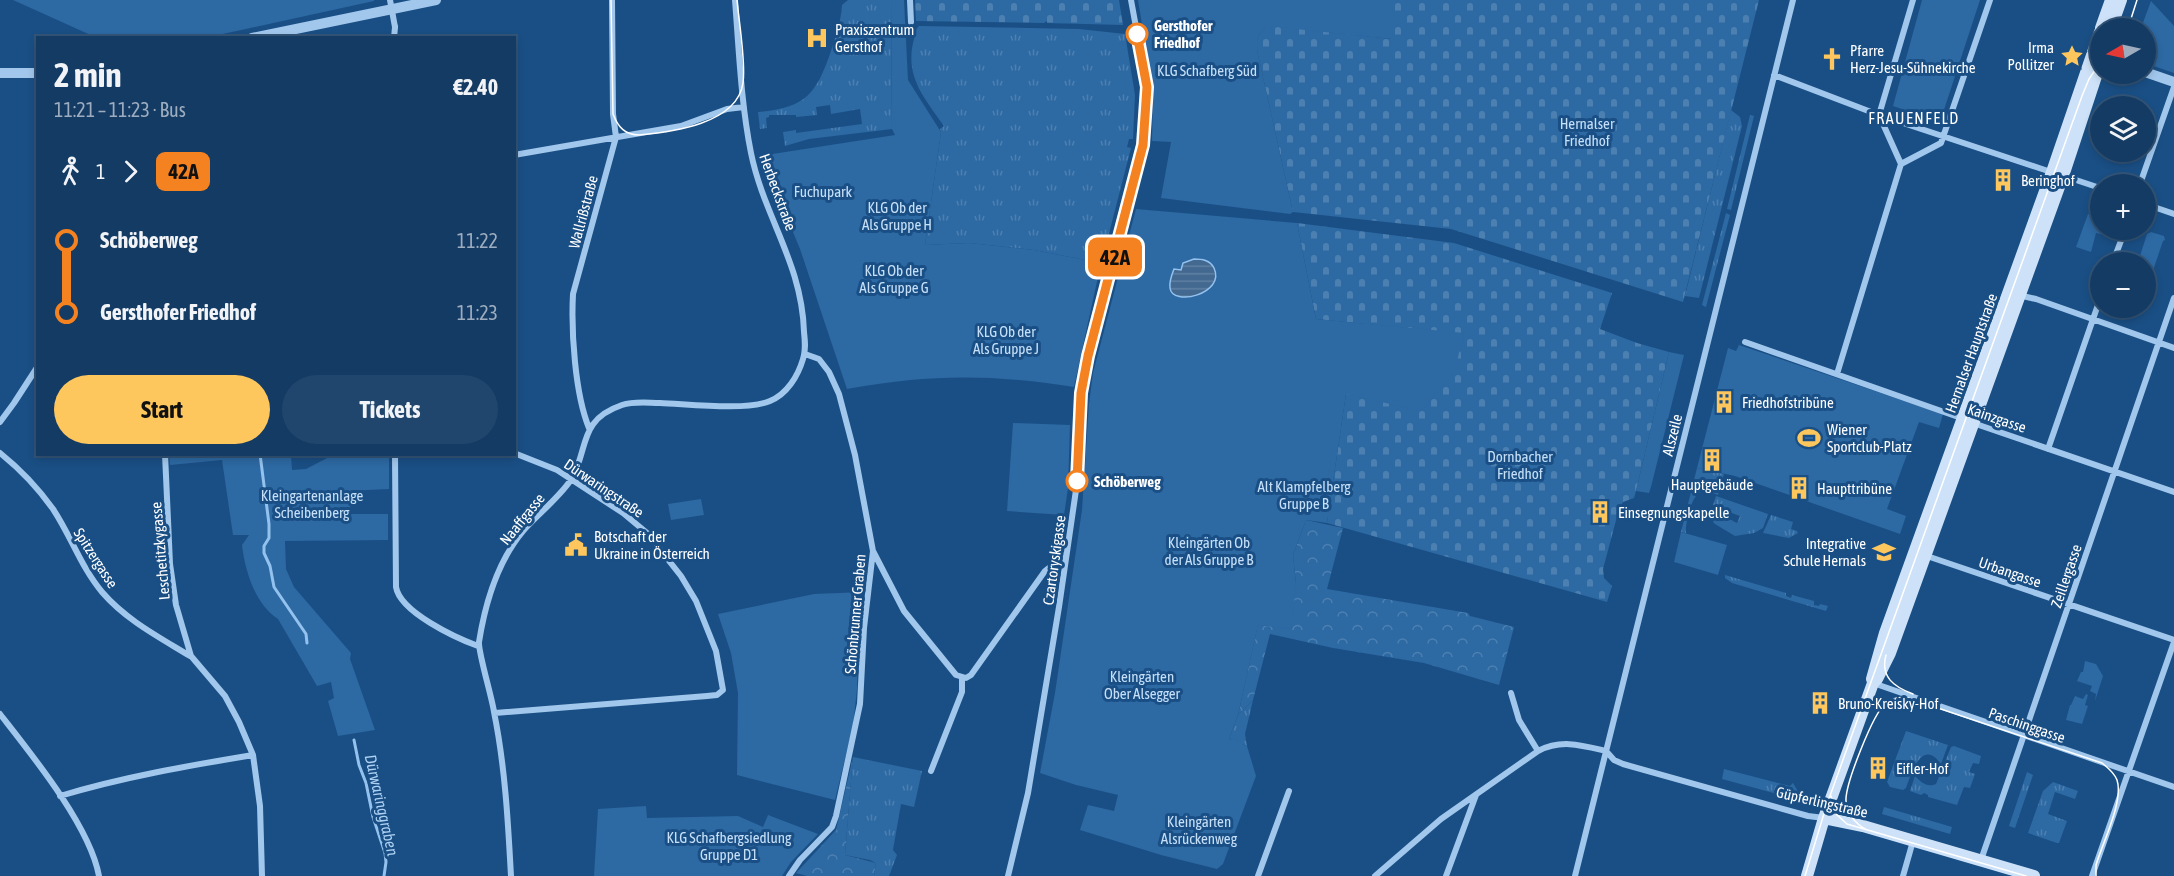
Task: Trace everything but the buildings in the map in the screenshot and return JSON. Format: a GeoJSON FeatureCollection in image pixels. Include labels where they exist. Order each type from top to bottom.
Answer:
{"type":"FeatureCollection","features":[{"type":"Feature","properties":{"kind":"main road","name":"Hernalser Hauptstraße"},"geometry":{"type":"LineString","coordinates":[[2105,18],[2111,0]]}},
{"type":"Feature","properties":{"kind":"main road"},"geometry":{"type":"LineString","coordinates":[[2115,18],[2121,0]]}},
{"type":"Feature","properties":{"kind":"main road","name":"Hernalser Hauptstraße"},"geometry":{"type":"LineString","coordinates":[[1807,876],[1824,818],[1873,683],[1872,675],[1885,633],[1964,419],[2019,295],[2062,176],[2090,82]]}},
{"type":"Feature","properties":{"kind":"main road","name":"Güpferlingstraße"},"geometry":{"type":"LineString","coordinates":[[1824,818],[1849,823],[2034,876]]}},
{"type":"Feature","properties":{"kind":"street"},"geometry":{"type":"LineString","coordinates":[[390,0],[394,36]]}},
{"type":"Feature","properties":{"kind":"street"},"geometry":{"type":"LineString","coordinates":[[262,36],[436,0]]}},
{"type":"Feature","properties":{"kind":"street","name":"Wallrißstraße"},"geometry":{"type":"LineString","coordinates":[[589,428],[582,413],[572,318],[573,294],[616,137],[613,114],[612,0]]}},
{"type":"Feature","properties":{"kind":"street","name":"Herbeckstraße"},"geometry":{"type":"LineString","coordinates":[[735,0],[744,107],[754,165],[789,254],[801,296],[805,354]]}},
{"type":"Feature","properties":{"kind":"street"},"geometry":{"type":"LineString","coordinates":[[910,0],[911,22]]}},
{"type":"Feature","properties":{"kind":"street","name":"Czartoryskigasse"},"geometry":{"type":"LineString","coordinates":[[1008,876],[1024,812],[1056,627],[1076,490],[1081,393],[1088,356],[1130,202],[1145,134],[1147,87],[1131,0]]}},
{"type":"Feature","properties":{"kind":"street","name":"Alszeile"},"geometry":{"type":"LineString","coordinates":[[1575,876],[1793,0]]}},
{"type":"Feature","properties":{"kind":"street"},"geometry":{"type":"LineString","coordinates":[[1837,374],[1901,164],[1880,115],[1913,0]]}},
{"type":"Feature","properties":{"kind":"street"},"geometry":{"type":"LineString","coordinates":[[1901,164],[1938,146],[1944,136],[1990,0]]}},
{"type":"Feature","properties":{"kind":"street"},"geometry":{"type":"LineString","coordinates":[[0,73],[36,73]]}},
{"type":"Feature","properties":{"kind":"street"},"geometry":{"type":"LineString","coordinates":[[1774,75],[1880,115],[2090,185]]}},
{"type":"Feature","properties":{"kind":"street"},"geometry":{"type":"LineString","coordinates":[[2156,76],[2174,82]]}},
{"type":"Feature","properties":{"kind":"street"},"geometry":{"type":"LineString","coordinates":[[2144,174],[2174,87]]}},
{"type":"Feature","properties":{"kind":"street"},"geometry":{"type":"LineString","coordinates":[[516,155],[681,126],[727,109],[744,107]]}},
{"type":"Feature","properties":{"kind":"street"},"geometry":{"type":"LineString","coordinates":[[2156,208],[2174,214]]}},
{"type":"Feature","properties":{"kind":"street"},"geometry":{"type":"LineString","coordinates":[[2019,295],[2174,348]]}},
{"type":"Feature","properties":{"kind":"street","name":"Zeillergasse"},"geometry":{"type":"LineString","coordinates":[[1981,860],[2174,298]]}},
{"type":"Feature","properties":{"kind":"street"},"geometry":{"type":"LineString","coordinates":[[2049,449],[2093,319]]}},
{"type":"Feature","properties":{"kind":"street","name":"Kainzgasse"},"geometry":{"type":"LineString","coordinates":[[1745,342],[2174,492]]}},
{"type":"Feature","properties":{"kind":"street"},"geometry":{"type":"LineString","coordinates":[[589,428],[606,413],[623,405],[642,403],[744,405],[769,401],[786,391],[800,368],[805,354]]}},
{"type":"Feature","properties":{"kind":"street","name":"Schönbrunner Graben"},"geometry":{"type":"LineString","coordinates":[[789,876],[800,860],[832,827],[836,816],[860,704],[864,628],[873,551],[855,455],[838,394],[829,372],[819,359],[805,354]]}},
{"type":"Feature","properties":{"kind":"street"},"geometry":{"type":"LineString","coordinates":[[0,422],[36,369]]}},
{"type":"Feature","properties":{"kind":"street","name":"Naaffgasse"},"geometry":{"type":"LineString","coordinates":[[511,876],[507,792],[495,713],[478,646],[492,591],[505,559],[523,531],[572,479],[589,428]]}},
{"type":"Feature","properties":{"kind":"street","name":"Spitzergasse"},"geometry":{"type":"LineString","coordinates":[[0,453],[30,481],[54,510],[88,572],[111,601],[134,622],[191,656]]}},
{"type":"Feature","properties":{"kind":"street","name":"Dürwaringstraße"},"geometry":{"type":"LineString","coordinates":[[495,713],[707,696],[723,690],[718,661],[696,601],[681,576],[647,533],[623,513],[572,479],[557,470],[516,454]]}},
{"type":"Feature","properties":{"kind":"street","name":"Leschetitzkygasse"},"geometry":{"type":"LineString","coordinates":[[165,456],[172,578],[179,616],[191,656],[225,696],[240,722],[253,755],[260,806],[262,876]]}},
{"type":"Feature","properties":{"kind":"street"},"geometry":{"type":"LineString","coordinates":[[395,456],[396,587],[399,598],[409,608],[443,629],[478,646]]}},
{"type":"Feature","properties":{"kind":"street"},"geometry":{"type":"LineString","coordinates":[[873,551],[904,610],[956,675],[962,678],[971,675],[1045,571],[1065,555]]}},
{"type":"Feature","properties":{"kind":"street","name":"Urbangasse"},"geometry":{"type":"LineString","coordinates":[[1916,552],[2174,641]]}},
{"type":"Feature","properties":{"kind":"street"},"geometry":{"type":"LineString","coordinates":[[2092,876],[2174,641]]}},
{"type":"Feature","properties":{"kind":"street"},"geometry":{"type":"LineString","coordinates":[[931,771],[962,692],[962,678]]}},
{"type":"Feature","properties":{"kind":"street","name":"Paschinggasse"},"geometry":{"type":"LineString","coordinates":[[1873,683],[2174,787]]}},
{"type":"Feature","properties":{"kind":"street"},"geometry":{"type":"LineString","coordinates":[[1375,876],[1441,819],[1538,751],[1519,720],[1511,693]]}},
{"type":"Feature","properties":{"kind":"street"},"geometry":{"type":"LineString","coordinates":[[0,714],[60,796],[88,840],[99,876]]}},
{"type":"Feature","properties":{"kind":"street","name":"Güpferlingstraße"},"geometry":{"type":"LineString","coordinates":[[1538,751],[1548,746],[1564,743],[1606,751],[1614,760],[1623,764],[1808,816],[1824,818]]}},
{"type":"Feature","properties":{"kind":"street"},"geometry":{"type":"LineString","coordinates":[[60,796],[129,777],[253,755]]}},
{"type":"Feature","properties":{"kind":"street"},"geometry":{"type":"LineString","coordinates":[[1258,876],[1289,791]]}},
{"type":"Feature","properties":{"kind":"street"},"geometry":{"type":"LineString","coordinates":[[1446,876],[1476,795]]}},
{"type":"Feature","properties":{"kind":"street"},"geometry":{"type":"LineString","coordinates":[[1903,876],[1912,841]]}},
{"type":"Feature","properties":{"kind":"green space"},"geometry":{"type":"Polygon","coordinates":[[[13,0],[374,0],[217,36],[93,36],[13,0]]]}},
{"type":"Feature","properties":{"kind":"green space"},"geometry":{"type":"Polygon","coordinates":[[[848,0],[891,0],[892,129],[809,139],[785,146],[783,132],[796,130],[796,133],[862,124],[860,109],[831,114],[830,105],[816,107],[817,115],[796,117],[796,115],[769,115],[766,118],[767,128],[760,129],[758,112],[798,103],[814,89],[831,51],[842,5],[848,0]]]}},
{"type":"Feature","properties":{"kind":"green space"},"geometry":{"type":"Polygon","coordinates":[[[891,0],[904,0],[908,80],[941,132],[925,245],[969,243],[1034,250],[1101,263],[1074,387],[988,378],[933,378],[847,389],[800,249],[775,189],[766,155],[895,135],[892,129],[891,0]]]}},
{"type":"Feature","properties":{"kind":"green space","name":"Gersthofer Friedhof"},"geometry":{"type":"Polygon","coordinates":[[[915,0],[1119,0],[1123,25],[1047,23],[1047,21],[1044,23],[916,21],[915,0]]]}},
{"type":"Feature","properties":{"kind":"green space","name":"KLG Schafberg Süd"},"geometry":{"type":"Polygon","coordinates":[[[1138,0],[1391,0],[1391,39],[1267,26],[1258,36],[1257,50],[1293,212],[1290,214],[1161,198],[1171,142],[1152,141],[1153,91],[1138,0]]]}},
{"type":"Feature","properties":{"kind":"green space","name":"Hernalser Friedhof"},"geometry":{"type":"Polygon","coordinates":[[[1391,0],[1759,0],[1683,302],[1451,229],[1293,212],[1256,46],[1258,36],[1267,25],[1391,39],[1391,0]]]}},
{"type":"Feature","properties":{"kind":"green space"},"geometry":{"type":"Polygon","coordinates":[[[1922,0],[1980,0],[1940,122],[1893,106],[1922,0]]]}},
{"type":"Feature","properties":{"kind":"green space"},"geometry":{"type":"Polygon","coordinates":[[[2151,1],[2174,26],[2174,73],[2156,67],[2156,18],[2145,18],[2151,1]]]}},
{"type":"Feature","properties":{"kind":"green space"},"geometry":{"type":"Polygon","coordinates":[[[919,26],[1079,29],[1125,34],[1135,95],[1133,139],[1129,139],[1127,147],[1131,148],[1106,245],[1100,244],[1097,254],[1103,255],[1101,263],[1034,250],[969,243],[925,245],[940,129],[944,126],[923,95],[914,75],[912,52],[919,26]]]}},
{"type":"Feature","properties":{"kind":"green space"},"geometry":{"type":"Polygon","coordinates":[[[1731,110],[1740,117],[1742,126],[1699,298],[1685,296],[1731,110]]]}},
{"type":"Feature","properties":{"kind":"green space"},"geometry":{"type":"Polygon","coordinates":[[[1750,115],[1754,116],[1731,210],[1727,209],[1750,115]]]}},
{"type":"Feature","properties":{"kind":"green space"},"geometry":{"type":"Polygon","coordinates":[[[1136,209],[1297,223],[1316,319],[1464,333],[1454,373],[1421,411],[1346,394],[1327,523],[1306,520],[1293,555],[1296,584],[1291,629],[1258,625],[1238,715],[1229,739],[1242,741],[1242,744],[1247,746],[1256,776],[1223,864],[1217,869],[1161,855],[1080,830],[1088,805],[1114,811],[1118,795],[1040,773],[1055,693],[1082,510],[1093,373],[1136,209]]]}},
{"type":"Feature","properties":{"kind":"green space"},"geometry":{"type":"Polygon","coordinates":[[[1726,213],[1730,215],[1706,307],[1702,305],[1726,213]]]}},
{"type":"Feature","properties":{"kind":"green space"},"geometry":{"type":"Polygon","coordinates":[[[2088,214],[2090,214],[2090,240],[2094,240],[2091,252],[2076,247],[2088,214]]]}},
{"type":"Feature","properties":{"kind":"green space","name":"Dornbacher Friedhof"},"geometry":{"type":"Polygon","coordinates":[[[1297,223],[1454,243],[1612,293],[1600,329],[1669,352],[1634,498],[1623,502],[1619,509],[1603,569],[1604,578],[1612,586],[1607,602],[1327,523],[1346,394],[1464,334],[1316,319],[1297,223]]]}},
{"type":"Feature","properties":{"kind":"green space"},"geometry":{"type":"Polygon","coordinates":[[[2156,234],[2164,236],[2165,240],[2156,262],[2156,252],[2141,252],[2145,240],[2156,240],[2156,234]]]}},
{"type":"Feature","properties":{"kind":"green space","name":"Wiener Sportclub-Platz"},"geometry":{"type":"Polygon","coordinates":[[[1739,345],[1943,414],[1939,428],[1919,422],[1887,509],[1906,516],[1900,534],[1735,476],[1697,468],[1728,348],[1736,351],[1739,345]]]}},
{"type":"Feature","properties":{"kind":"green space"},"geometry":{"type":"Polygon","coordinates":[[[1669,352],[1684,355],[1649,493],[1636,491],[1669,352]]]}},
{"type":"Feature","properties":{"kind":"green space"},"geometry":{"type":"Polygon","coordinates":[[[1013,423],[1070,425],[1068,488],[1064,515],[1007,511],[1013,423]]]}},
{"type":"Feature","properties":{"kind":"green space","name":"Kleingartenanlage Scheibenberg"},"geometry":{"type":"Polygon","coordinates":[[[169,456],[291,456],[292,470],[306,469],[331,456],[389,456],[389,489],[347,491],[350,494],[351,514],[388,514],[388,540],[285,541],[286,569],[294,587],[351,653],[350,659],[375,730],[338,736],[328,701],[334,698],[331,682],[317,686],[278,619],[270,613],[257,596],[249,576],[242,545],[249,535],[233,535],[222,460],[170,465],[169,456]]]}},
{"type":"Feature","properties":{"kind":"green space"},"geometry":{"type":"Polygon","coordinates":[[[1697,468],[1724,474],[1718,495],[1704,491],[1693,500],[1686,524],[1686,533],[1681,532],[1697,468]]]}},
{"type":"Feature","properties":{"kind":"green space"},"geometry":{"type":"Polygon","coordinates":[[[1716,496],[1768,514],[1763,528],[1754,533],[1735,536],[1715,524],[1713,522],[1719,514],[1737,523],[1740,516],[1724,513],[1713,505],[1716,496]]]}},
{"type":"Feature","properties":{"kind":"green space"},"geometry":{"type":"Polygon","coordinates":[[[701,499],[704,515],[671,520],[668,504],[701,499]]]}},
{"type":"Feature","properties":{"kind":"green space"},"geometry":{"type":"Polygon","coordinates":[[[1771,515],[1793,522],[1791,529],[1798,533],[1789,538],[1763,533],[1771,515]]]}},
{"type":"Feature","properties":{"kind":"green space"},"geometry":{"type":"Polygon","coordinates":[[[1306,520],[1343,528],[1327,589],[1468,613],[1470,616],[1514,627],[1499,685],[1424,663],[1333,648],[1270,634],[1253,700],[1238,715],[1258,624],[1296,584],[1293,555],[1306,520]]]}},
{"type":"Feature","properties":{"kind":"green space"},"geometry":{"type":"Polygon","coordinates":[[[1681,532],[1727,545],[1718,575],[1674,562],[1681,532]]]}},
{"type":"Feature","properties":{"kind":"green space"},"geometry":{"type":"Polygon","coordinates":[[[1725,575],[1786,593],[1786,596],[1791,598],[1792,595],[1814,601],[1814,605],[1828,606],[1826,611],[1732,583],[1725,578],[1725,575]]]}},
{"type":"Feature","properties":{"kind":"green space"},"geometry":{"type":"Polygon","coordinates":[[[863,592],[853,726],[835,800],[737,775],[738,693],[731,653],[718,614],[814,594],[863,592]]]}},
{"type":"Feature","properties":{"kind":"green space"},"geometry":{"type":"Polygon","coordinates":[[[2085,661],[2096,664],[2103,676],[2095,701],[2096,694],[2090,691],[2092,686],[2077,681],[2083,672],[2085,661]]]}},
{"type":"Feature","properties":{"kind":"green space"},"geometry":{"type":"Polygon","coordinates":[[[2086,694],[2088,695],[2085,705],[2088,706],[2082,724],[2066,720],[2075,696],[2083,699],[2086,694]]]}},
{"type":"Feature","properties":{"kind":"green space"},"geometry":{"type":"Polygon","coordinates":[[[1253,700],[1245,734],[1247,746],[1242,742],[1229,739],[1238,715],[1253,700]]]}},
{"type":"Feature","properties":{"kind":"green space"},"geometry":{"type":"Polygon","coordinates":[[[1906,731],[1948,745],[1941,764],[1928,754],[1918,761],[1903,790],[1890,787],[1887,782],[1906,731]]]}},
{"type":"Feature","properties":{"kind":"green space"},"geometry":{"type":"Polygon","coordinates":[[[1954,746],[1981,756],[1979,764],[1973,763],[1969,772],[1975,774],[1970,788],[1964,787],[1957,805],[1928,797],[1924,793],[1921,795],[1910,791],[1915,776],[1927,785],[1936,784],[1951,747],[1954,746]]]}},
{"type":"Feature","properties":{"kind":"green space"},"geometry":{"type":"Polygon","coordinates":[[[853,757],[922,771],[914,807],[901,804],[893,850],[897,855],[889,876],[874,876],[876,863],[845,855],[853,757]]]}},
{"type":"Feature","properties":{"kind":"green space"},"geometry":{"type":"Polygon","coordinates":[[[853,757],[845,855],[876,863],[874,876],[807,876],[796,873],[836,830],[853,757]]]}},
{"type":"Feature","properties":{"kind":"green space"},"geometry":{"type":"Polygon","coordinates":[[[1724,769],[1790,786],[1793,783],[1800,795],[1796,799],[1722,779],[1724,769]]]}},
{"type":"Feature","properties":{"kind":"green space"},"geometry":{"type":"Polygon","coordinates":[[[2027,772],[2033,775],[2015,828],[2009,826],[2027,772]]]}},
{"type":"Feature","properties":{"kind":"green space"},"geometry":{"type":"Polygon","coordinates":[[[2053,782],[2078,791],[2075,799],[2055,792],[2048,814],[2067,821],[2059,843],[2028,833],[2043,791],[2053,782]]]}},
{"type":"Feature","properties":{"kind":"green space","name":"KLG Schafbergsiedlung Gruppe D1"},"geometry":{"type":"Polygon","coordinates":[[[646,806],[647,818],[738,816],[763,827],[768,815],[818,834],[791,862],[782,876],[594,876],[598,809],[646,806]]]}},
{"type":"Feature","properties":{"kind":"green space"},"geometry":{"type":"Polygon","coordinates":[[[1884,807],[1952,827],[1950,834],[1882,814],[1884,807]]]}},
{"type":"Feature","properties":{"kind":"shaded area"},"geometry":{"type":"Polygon","coordinates":[[[1194,259],[1206,260],[1210,263],[1216,277],[1206,291],[1188,297],[1179,297],[1173,294],[1170,288],[1174,269],[1181,270],[1183,263],[1194,259]]]}},
{"type":"Feature","properties":{"kind":"waterway","name":"Dürwaringgraben"},"geometry":{"type":"LineString","coordinates":[[260,456],[269,524],[269,538],[264,546],[264,553],[270,566],[274,587],[306,634],[307,643]]}},
{"type":"Feature","properties":{"kind":"waterway","name":"Dürwaringgraben"},"geometry":{"type":"LineString","coordinates":[[354,740],[373,817],[385,853],[384,876]]}},
{"type":"Feature","properties":{"kind":"tram line"},"geometry":{"type":"LineString","coordinates":[[611,0],[613,114],[623,129],[630,134],[639,135],[685,128],[701,123],[729,108],[738,97],[743,83],[744,64],[737,0]]}},
{"type":"Feature","properties":{"kind":"tram line"},"geometry":{"type":"LineString","coordinates":[[2131,18],[2137,0]]}},
{"type":"Feature","properties":{"kind":"tram line"},"geometry":{"type":"LineString","coordinates":[[1805,876],[1826,807],[2090,78]]}},
{"type":"Feature","properties":{"kind":"tram line"},"geometry":{"type":"LineString","coordinates":[[1886,655],[1885,669],[1890,680],[1913,694]]}},
{"type":"Feature","properties":{"kind":"tram line"},"geometry":{"type":"LineString","coordinates":[[1867,830],[1856,822],[1848,811],[1846,801],[1850,780],[1867,734],[1881,709],[1891,700],[1908,698],[2102,763],[2111,770],[2117,780],[2118,799],[2096,865],[2096,876]]}},
{"type":"Feature","properties":{"kind":"tram line"},"geometry":{"type":"LineString","coordinates":[[1831,796],[1835,813],[1847,824],[2026,876]]}},
{"type":"Feature","properties":{"kind":"bus line","name":"42A"},"geometry":{"type":"LineString","coordinates":[[1077,481],[1081,393],[1088,356],[1130,202],[1145,134],[1147,87],[1137,34]]}},
{"type":"Feature","properties":{"kind":"place","name":"Gersthofer Friedhof"},"geometry":{"type":"Point","coordinates":[1137,34]}},
{"type":"Feature","properties":{"kind":"place","name":"Praxiszentrum Gersthof"},"geometry":{"type":"Point","coordinates":[817,38]}},
{"type":"Feature","properties":{"kind":"place","name":"Irma Pollitzer"},"geometry":{"type":"Point","coordinates":[2072,56]}},
{"type":"Feature","properties":{"kind":"place","name":"Pfarre Herz-Jesu-Sühnekirche"},"geometry":{"type":"Point","coordinates":[1832,59]}},
{"type":"Feature","properties":{"kind":"place","name":"Beringhof"},"geometry":{"type":"Point","coordinates":[2003,180]}},
{"type":"Feature","properties":{"kind":"place","name":"Friedhofstribüne"},"geometry":{"type":"Point","coordinates":[1724,402]}},
{"type":"Feature","properties":{"kind":"place","name":"Wiener Sportclub-Platz"},"geometry":{"type":"Point","coordinates":[1809,438]}},
{"type":"Feature","properties":{"kind":"place","name":"Hauptgebäude"},"geometry":{"type":"Point","coordinates":[1712,460]}},
{"type":"Feature","properties":{"kind":"place","name":"Schöberweg"},"geometry":{"type":"Point","coordinates":[1077,481]}},
{"type":"Feature","properties":{"kind":"place","name":"Haupttribüne"},"geometry":{"type":"Point","coordinates":[1799,488]}},
{"type":"Feature","properties":{"kind":"place","name":"Einsegnungskapelle"},"geometry":{"type":"Point","coordinates":[1600,512]}},
{"type":"Feature","properties":{"kind":"place","name":"Botschaft der Ukraine in Österreich"},"geometry":{"type":"Point","coordinates":[576,545]}},
{"type":"Feature","properties":{"kind":"place","name":"Integrative Schule Hernals"},"geometry":{"type":"Point","coordinates":[1884,552]}},
{"type":"Feature","properties":{"kind":"place","name":"Bruno-Kreisky-Hof"},"geometry":{"type":"Point","coordinates":[1820,703]}},
{"type":"Feature","properties":{"kind":"place","name":"Eifler-Hof"},"geometry":{"type":"Point","coordinates":[1878,768]}},
{"type":"Feature","properties":{"kind":"district","name":"FRAUENFELD"},"geometry":{"type":"Point","coordinates":[1914,118]}},
{"type":"Feature","properties":{"kind":"park label","name":"Fuchupark"},"geometry":{"type":"Point","coordinates":[823,191]}},
{"type":"Feature","properties":{"kind":"park label","name":"KLG Ob der Als Gruppe H"},"geometry":{"type":"Point","coordinates":[897,216]}},
{"type":"Feature","properties":{"kind":"park label","name":"KLG Ob der Als Gruppe G"},"geometry":{"type":"Point","coordinates":[894,278]}},
{"type":"Feature","properties":{"kind":"park label","name":"KLG Ob der Als Gruppe J"},"geometry":{"type":"Point","coordinates":[1006,340]}},
{"type":"Feature","properties":{"kind":"park label","name":"Alt Klampfelberg Gruppe B"},"geometry":{"type":"Point","coordinates":[1304,494]}},
{"type":"Feature","properties":{"kind":"park label","name":"Kleingärten Ob der Als Gruppe B"},"geometry":{"type":"Point","coordinates":[1209,550]}},
{"type":"Feature","properties":{"kind":"park label","name":"Kleingärten Ober Alsegger"},"geometry":{"type":"Point","coordinates":[1142,684]}},
{"type":"Feature","properties":{"kind":"park label","name":"Kleingärten Alsrückenweg"},"geometry":{"type":"Point","coordinates":[1199,830]}}]}
